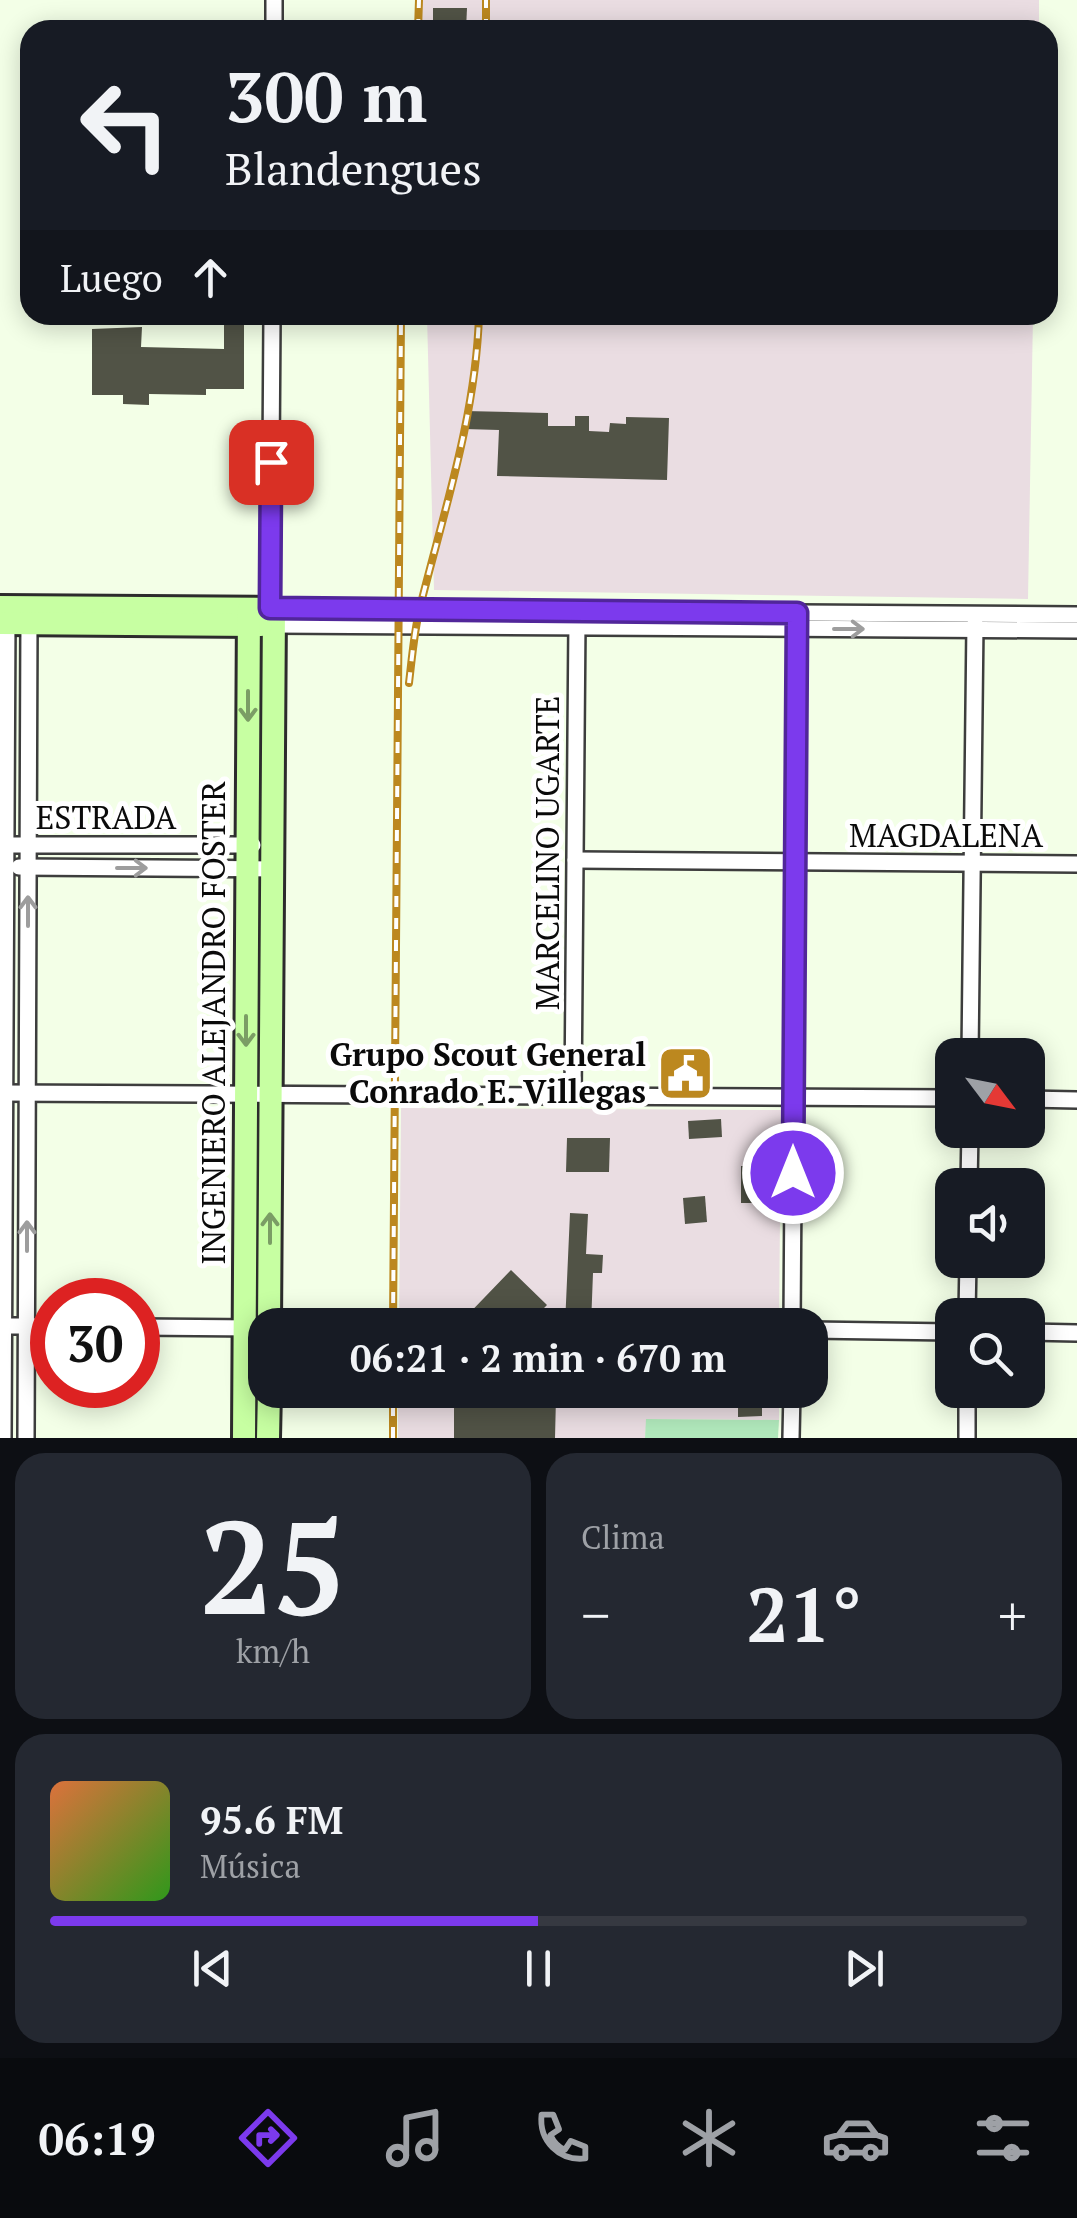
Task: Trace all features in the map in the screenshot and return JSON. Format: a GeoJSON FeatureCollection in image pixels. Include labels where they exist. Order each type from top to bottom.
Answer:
{"type":"FeatureCollection","features":[{"type":"Feature","properties":{"kind":"street"},"geometry":{"type":"LineString","coordinates":[[263,615],[272,325]]}},
{"type":"Feature","properties":{"kind":"street"},"geometry":{"type":"LineString","coordinates":[[975,622],[1077,614]]}},
{"type":"Feature","properties":{"kind":"street"},"geometry":{"type":"LineString","coordinates":[[12,615],[975,622],[1077,630]]}},
{"type":"Feature","properties":{"kind":"street"},"geometry":{"type":"LineString","coordinates":[[3,1438],[3,845],[12,615]]}},
{"type":"Feature","properties":{"kind":"street"},"geometry":{"type":"LineString","coordinates":[[12,615],[28,845],[26,1438]]}},
{"type":"Feature","properties":{"kind":"street","name":"INGENIERO ALEJANDRO FOSTER"},"geometry":{"type":"LineString","coordinates":[[259,1308],[246,1094],[247,857],[263,615]]}},
{"type":"Feature","properties":{"kind":"street","name":"INGENIERO ALEJANDRO FOSTER"},"geometry":{"type":"LineString","coordinates":[[261,1308],[271,1094],[272,857],[263,615]]}},
{"type":"Feature","properties":{"kind":"street","name":"MARCELINO UGARTE"},"geometry":{"type":"LineString","coordinates":[[573,1096],[577,619]]}},
{"type":"Feature","properties":{"kind":"street"},"geometry":{"type":"LineString","coordinates":[[792,1308],[797,621]]}},
{"type":"Feature","properties":{"kind":"street"},"geometry":{"type":"LineString","coordinates":[[970,1038],[975,622]]}},
{"type":"Feature","properties":{"kind":"street","name":"ESTRADA"},"geometry":{"type":"LineString","coordinates":[[3,845],[272,857]]}},
{"type":"Feature","properties":{"kind":"street","name":"ESTRADA"},"geometry":{"type":"LineString","coordinates":[[3,867],[272,857]]}},
{"type":"Feature","properties":{"kind":"street","name":"MAGDALENA"},"geometry":{"type":"LineString","coordinates":[[575,860],[1077,864]]}},
{"type":"Feature","properties":{"kind":"street"},"geometry":{"type":"LineString","coordinates":[[2,1093],[935,1098]]}},
{"type":"Feature","properties":{"kind":"street"},"geometry":{"type":"LineString","coordinates":[[1045,1099],[1077,1100]]}},
{"type":"Feature","properties":{"kind":"street"},"geometry":{"type":"LineString","coordinates":[[2,1326],[27,1326]]}},
{"type":"Feature","properties":{"kind":"street"},"geometry":{"type":"LineString","coordinates":[[160,1327],[248,1327]]}},
{"type":"Feature","properties":{"kind":"street"},"geometry":{"type":"LineString","coordinates":[[828,1330],[935,1332]]}},
{"type":"Feature","properties":{"kind":"street"},"geometry":{"type":"LineString","coordinates":[[1045,1332],[1077,1333]]}},
{"type":"Feature","properties":{"kind":"street","name":"INGENIERO ALEJANDRO FOSTER"},"geometry":{"type":"LineString","coordinates":[[244,1438],[248,1408]]}},
{"type":"Feature","properties":{"kind":"street"},"geometry":{"type":"LineString","coordinates":[[268,1438],[269,1408]]}},
{"type":"Feature","properties":{"kind":"street"},"geometry":{"type":"LineString","coordinates":[[792,1408],[792,1438]]}},
{"type":"Feature","properties":{"kind":"street"},"geometry":{"type":"LineString","coordinates":[[967,1408],[967,1438]]}},
{"type":"Feature","properties":{"kind":"shaded area"},"geometry":{"type":"Polygon","coordinates":[[[420,0],[1039,0],[1039,20],[421,20],[420,0]]]}},
{"type":"Feature","properties":{"kind":"shaded area"},"geometry":{"type":"Polygon","coordinates":[[[427,325],[1033,325],[1028,599],[434,590],[427,325]]]}},
{"type":"Feature","properties":{"kind":"shaded area"},"geometry":{"type":"Polygon","coordinates":[[[401,1108],[781,1110],[779,1308],[399,1308],[401,1108]]]}},
{"type":"Feature","properties":{"kind":"shaded area"},"geometry":{"type":"Polygon","coordinates":[[[398,1408],[779,1408],[779,1420],[647,1419],[645,1438],[398,1438],[398,1408]]]}},
{"type":"Feature","properties":{"kind":"green space"},"geometry":{"type":"Polygon","coordinates":[[[646,1419],[779,1420],[778,1438],[645,1438],[646,1419]]]}},
{"type":"Feature","properties":{"kind":"building"},"geometry":{"type":"Polygon","coordinates":[[[433,8],[467,8],[466,20],[433,20],[433,8]]]}},
{"type":"Feature","properties":{"kind":"building"},"geometry":{"type":"Polygon","coordinates":[[[224,325],[244,325],[244,389],[206,389],[206,395],[149,394],[149,405],[123,404],[123,395],[92,395],[92,329],[142,327],[141,347],[224,349],[224,325]]]}},
{"type":"Feature","properties":{"kind":"building"},"geometry":{"type":"Polygon","coordinates":[[[465,411],[548,413],[548,426],[575,426],[575,416],[589,416],[589,431],[609,432],[610,423],[626,424],[626,417],[669,418],[667,480],[497,476],[499,430],[464,429],[465,411]]]}},
{"type":"Feature","properties":{"kind":"building"},"geometry":{"type":"Polygon","coordinates":[[[721,1119],[722,1137],[689,1139],[688,1121],[721,1119]]]}},
{"type":"Feature","properties":{"kind":"building"},"geometry":{"type":"Polygon","coordinates":[[[567,1138],[610,1138],[609,1172],[566,1172],[567,1138]]]}},
{"type":"Feature","properties":{"kind":"building"},"geometry":{"type":"Polygon","coordinates":[[[741,1166],[772,1166],[772,1203],[741,1203],[741,1166]]]}},
{"type":"Feature","properties":{"kind":"building"},"geometry":{"type":"Polygon","coordinates":[[[705,1196],[707,1222],[685,1224],[683,1198],[705,1196]]]}},
{"type":"Feature","properties":{"kind":"building"},"geometry":{"type":"Polygon","coordinates":[[[570,1213],[588,1214],[586,1254],[603,1255],[602,1273],[593,1273],[592,1308],[566,1308],[570,1213]]]}},
{"type":"Feature","properties":{"kind":"building"},"geometry":{"type":"Polygon","coordinates":[[[511,1270],[547,1305],[544,1308],[474,1308],[511,1270]]]}},
{"type":"Feature","properties":{"kind":"building"},"geometry":{"type":"Polygon","coordinates":[[[454,1408],[556,1408],[555,1438],[454,1438],[454,1408]]]}},
{"type":"Feature","properties":{"kind":"building"},"geometry":{"type":"Polygon","coordinates":[[[738,1408],[762,1408],[762,1416],[738,1417],[738,1408]]]}},
{"type":"Feature","properties":{"kind":"railway"},"geometry":{"type":"LineString","coordinates":[[418,20],[419,0]]}},
{"type":"Feature","properties":{"kind":"railway"},"geometry":{"type":"LineString","coordinates":[[486,0],[486,20]]}},
{"type":"Feature","properties":{"kind":"railway"},"geometry":{"type":"LineString","coordinates":[[393,1308],[401,325]]}},
{"type":"Feature","properties":{"kind":"railway"},"geometry":{"type":"LineString","coordinates":[[409,683],[418,616],[465,426],[478,325]]}},
{"type":"Feature","properties":{"kind":"railway"},"geometry":{"type":"LineString","coordinates":[[393,1408],[393,1438]]}},
{"type":"Feature","properties":{"kind":"place","name":"Grupo Scout General Conrado E. Villegas"},"geometry":{"type":"Point","coordinates":[685,1073]}},
{"type":"Feature","properties":{"kind":"route"},"geometry":{"type":"LineString","coordinates":[[271,462],[270,608],[797,613],[793,1173]]}}]}
